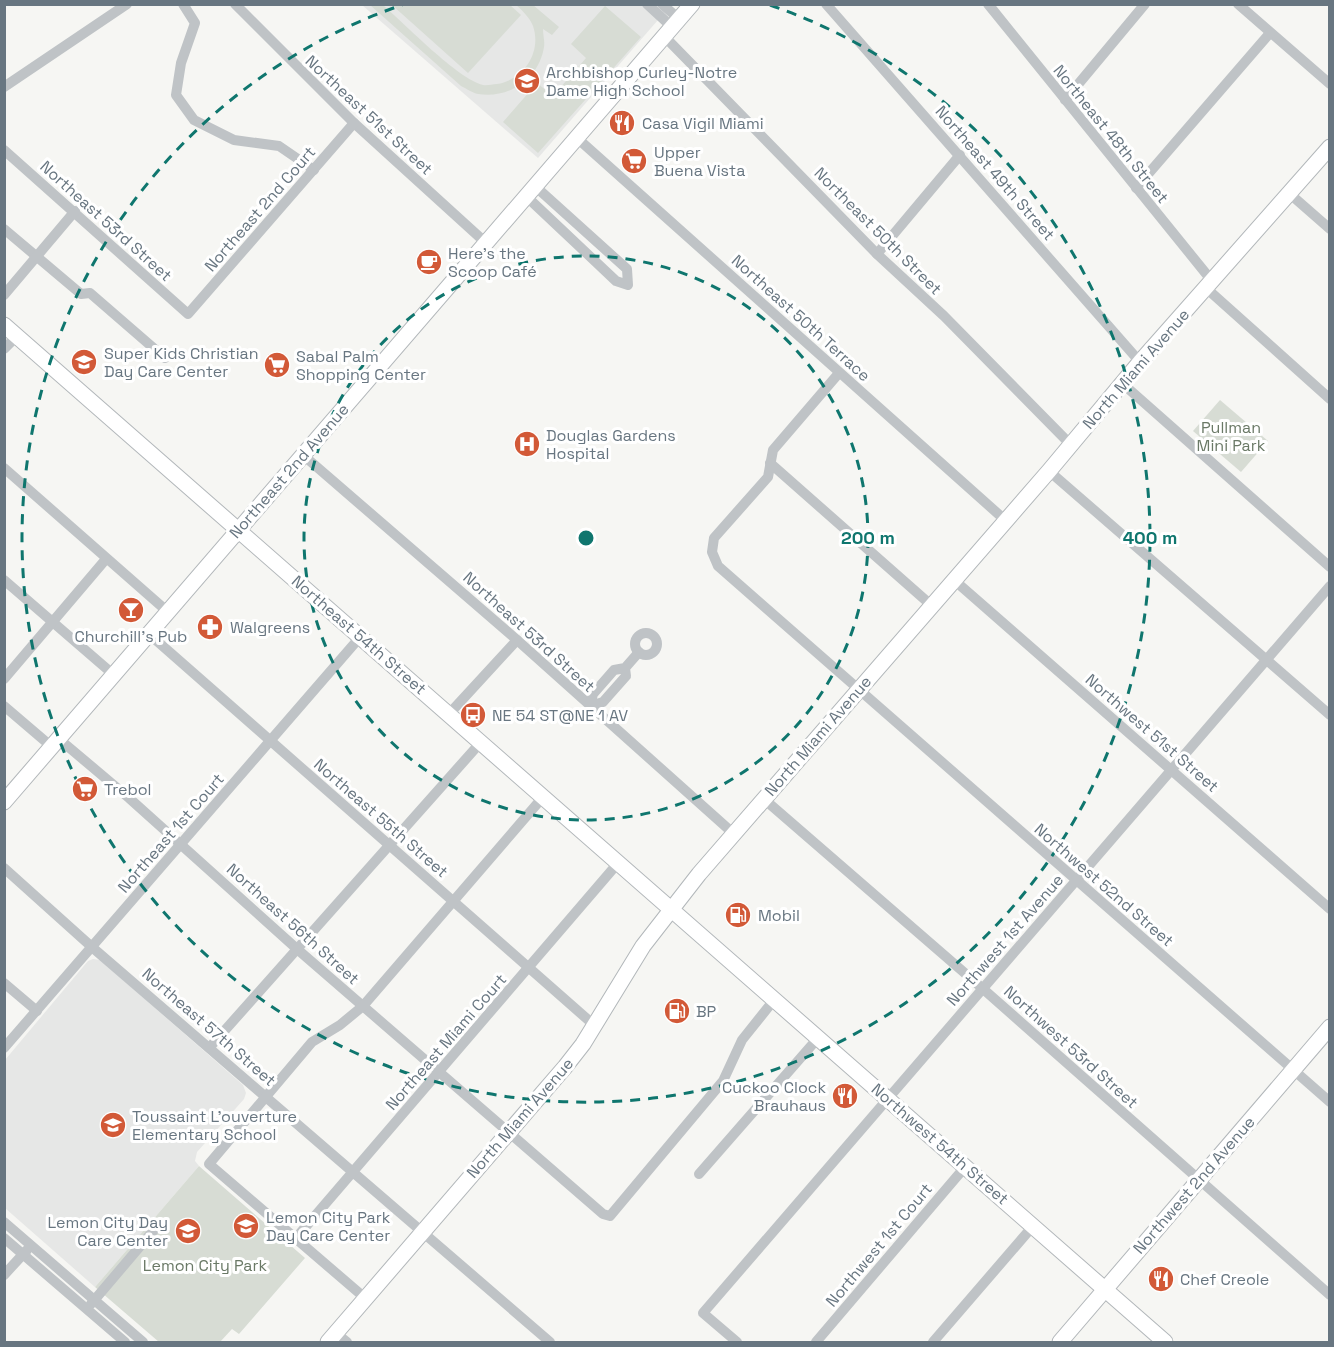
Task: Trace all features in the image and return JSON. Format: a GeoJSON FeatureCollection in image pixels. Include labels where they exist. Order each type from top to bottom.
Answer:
{"type":"FeatureCollection","features":[{"type":"Feature","properties":{"kind":"main road","name":"Northeast 2nd Avenue"},"geometry":{"type":"LineString","coordinates":[[4,802],[692,4]]}},
{"type":"Feature","properties":{"kind":"main road","name":"North Miami Avenue"},"geometry":{"type":"LineString","coordinates":[[337,1339],[365,1298],[583,1044],[643,946],[670,909],[1049,471],[1140,362],[1329,147]]}},
{"type":"Feature","properties":{"kind":"main road","name":"Northeast 54th Street"},"geometry":{"type":"LineString","coordinates":[[4,325],[713,947]]}},
{"type":"Feature","properties":{"kind":"main road","name":"Northwest 54th Street"},"geometry":{"type":"LineString","coordinates":[[713,947],[1166,1342]]}},
{"type":"Feature","properties":{"kind":"main road","name":"Northwest 2nd Avenue"},"geometry":{"type":"LineString","coordinates":[[1060,1342],[1329,1027]]}},
{"type":"Feature","properties":{"kind":"street"},"geometry":{"type":"LineString","coordinates":[[4,87],[127,4]]}},
{"type":"Feature","properties":{"kind":"street"},"geometry":{"type":"LineString","coordinates":[[183,4],[195,23],[181,63],[176,95],[194,120],[234,140],[279,146],[314,171]]}},
{"type":"Feature","properties":{"kind":"street","name":"Northeast 51st Street"},"geometry":{"type":"LineString","coordinates":[[235,4],[354,123],[486,243]]}},
{"type":"Feature","properties":{"kind":"street","name":"Northeast 50th Street"},"geometry":{"type":"LineString","coordinates":[[647,4],[672,27],[877,254],[944,316],[1071,445]]}},
{"type":"Feature","properties":{"kind":"street","name":"Northeast 50th Street"},"geometry":{"type":"LineString","coordinates":[[662,4],[672,27]]}},
{"type":"Feature","properties":{"kind":"street","name":"Northeast 49th Street"},"geometry":{"type":"LineString","coordinates":[[826,4],[1140,362]]}},
{"type":"Feature","properties":{"kind":"street"},"geometry":{"type":"LineString","coordinates":[[1065,100],[1145,4]]}},
{"type":"Feature","properties":{"kind":"street"},"geometry":{"type":"LineString","coordinates":[[1238,4],[1329,84]]}},
{"type":"Feature","properties":{"kind":"street","name":"Northeast 48th Street"},"geometry":{"type":"LineString","coordinates":[[991,6],[1136,188],[1209,285],[1329,399]]}},
{"type":"Feature","properties":{"kind":"street"},"geometry":{"type":"LineString","coordinates":[[1136,188],[1270,33]]}},
{"type":"Feature","properties":{"kind":"street","name":"Northeast 2nd Court"},"geometry":{"type":"LineString","coordinates":[[188,314],[354,123]]}},
{"type":"Feature","properties":{"kind":"street","name":"Northeast 50th Terrace"},"geometry":{"type":"LineString","coordinates":[[577,138],[1005,520]]}},
{"type":"Feature","properties":{"kind":"street","name":"Northeast 53rd Street"},"geometry":{"type":"LineString","coordinates":[[4,150],[188,314]]}},
{"type":"Feature","properties":{"kind":"street"},"geometry":{"type":"LineString","coordinates":[[877,254],[960,155]]}},
{"type":"Feature","properties":{"kind":"street"},"geometry":{"type":"LineString","coordinates":[[531,192],[627,269],[628,285],[616,281],[531,192]]}},
{"type":"Feature","properties":{"kind":"street"},"geometry":{"type":"LineString","coordinates":[[1290,194],[1329,229]]}},
{"type":"Feature","properties":{"kind":"street"},"geometry":{"type":"LineString","coordinates":[[4,295],[75,211]]}},
{"type":"Feature","properties":{"kind":"street"},"geometry":{"type":"LineString","coordinates":[[4,229],[81,294],[90,293],[165,358]]}},
{"type":"Feature","properties":{"kind":"street"},"geometry":{"type":"LineString","coordinates":[[601,266],[611,255]]}},
{"type":"Feature","properties":{"kind":"street"},"geometry":{"type":"LineString","coordinates":[[4,350],[17,336]]}},
{"type":"Feature","properties":{"kind":"street"},"geometry":{"type":"LineString","coordinates":[[839,373],[774,450],[770,463],[931,605]]}},
{"type":"Feature","properties":{"kind":"street"},"geometry":{"type":"LineString","coordinates":[[1123,384],[1329,567]]}},
{"type":"Feature","properties":{"kind":"street","name":"Northeast 53rd Street"},"geometry":{"type":"LineString","coordinates":[[303,455],[517,640],[734,834]]}},
{"type":"Feature","properties":{"kind":"street","name":"Northwest 52nd Street"},"geometry":{"type":"LineString","coordinates":[[770,463],[768,477],[714,538],[712,552],[718,566],[1329,1102]]}},
{"type":"Feature","properties":{"kind":"street"},"geometry":{"type":"LineString","coordinates":[[4,468],[106,560],[168,612]]}},
{"type":"Feature","properties":{"kind":"street"},"geometry":{"type":"LineString","coordinates":[[1049,471],[1329,715]]}},
{"type":"Feature","properties":{"kind":"street"},"geometry":{"type":"LineString","coordinates":[[4,679],[106,560]]}},
{"type":"Feature","properties":{"kind":"street"},"geometry":{"type":"LineString","coordinates":[[4,580],[114,675]]}},
{"type":"Feature","properties":{"kind":"street","name":"Northwest 51st Street"},"geometry":{"type":"LineString","coordinates":[[954,580],[1329,909]]}},
{"type":"Feature","properties":{"kind":"street","name":"Northwest 1st Avenue"},"geometry":{"type":"LineString","coordinates":[[737,1342],[703,1313],[1329,586]]}},
{"type":"Feature","properties":{"kind":"street","name":"Northeast 55th Street"},"geometry":{"type":"LineString","coordinates":[[149,634],[594,1025]]}},
{"type":"Feature","properties":{"kind":"street","name":"Northeast 1st Court"},"geometry":{"type":"LineString","coordinates":[[4,1048],[361,636]]}},
{"type":"Feature","properties":{"kind":"street"},"geometry":{"type":"LineString","coordinates":[[449,714],[517,640]]}},
{"type":"Feature","properties":{"kind":"street"},"geometry":{"type":"LineString","coordinates":[[590,706],[603,702],[626,676],[625,668],[639,652]]}},
{"type":"Feature","properties":{"kind":"street","name":"Northeast 56th Street"},"geometry":{"type":"LineString","coordinates":[[4,706],[55,743],[180,843],[297,949],[603,1214],[610,1216],[723,1082],[742,1040],[774,1000]]}},
{"type":"Feature","properties":{"kind":"street"},"geometry":{"type":"LineString","coordinates":[[210,1047],[480,742]]}},
{"type":"Feature","properties":{"kind":"street"},"geometry":{"type":"LineString","coordinates":[[365,1298],[209,1164],[312,1042],[340,1025],[363,1006],[543,797]]}},
{"type":"Feature","properties":{"kind":"street","name":"Northwest 53rd Street"},"geometry":{"type":"LineString","coordinates":[[764,799],[1329,1294]]}},
{"type":"Feature","properties":{"kind":"street","name":"Northeast Miami Court"},"geometry":{"type":"LineString","coordinates":[[296,1238],[618,863]]}},
{"type":"Feature","properties":{"kind":"street","name":"Northeast 57th Street"},"geometry":{"type":"LineString","coordinates":[[4,868],[353,1174],[550,1342]]}},
{"type":"Feature","properties":{"kind":"street"},"geometry":{"type":"LineString","coordinates":[[4,983],[37,1011]]}},
{"type":"Feature","properties":{"kind":"street"},"geometry":{"type":"LineString","coordinates":[[699,1174],[818,1038]]}},
{"type":"Feature","properties":{"kind":"street","name":"Northwest 1st Court"},"geometry":{"type":"LineString","coordinates":[[816,1342],[965,1167]]}},
{"type":"Feature","properties":{"kind":"street"},"geometry":{"type":"LineString","coordinates":[[4,1222],[143,1342]]}},
{"type":"Feature","properties":{"kind":"street"},"geometry":{"type":"LineString","coordinates":[[87,1310],[159,1224]]}},
{"type":"Feature","properties":{"kind":"street"},"geometry":{"type":"LineString","coordinates":[[933,1342],[1033,1226]]}},
{"type":"Feature","properties":{"kind":"street"},"geometry":{"type":"LineString","coordinates":[[4,1238],[125,1342]]}},
{"type":"Feature","properties":{"kind":"street"},"geometry":{"type":"LineString","coordinates":[[4,1275],[31,1245]]}},
{"type":"Feature","properties":{"kind":"shaded area","name":"Archbishop Curley-Notre Dame High School"},"geometry":{"type":"Polygon","coordinates":[[[362,5],[671,5],[538,158],[362,5]]]}},
{"type":"Feature","properties":{"kind":"shaded area","name":"Toussaint L'ouverture Elementary School"},"geometry":{"type":"Polygon","coordinates":[[[100,960],[243,1085],[246,1093],[244,1099],[197,1152],[195,1161],[199,1166],[95,1287],[5,1208],[5,1060],[88,961],[100,960]]]}},
{"type":"Feature","properties":{"kind":"green space"},"geometry":{"type":"Polygon","coordinates":[[[370,5],[383,5],[460,73],[472,81],[485,85],[497,84],[515,77],[523,71],[533,55],[535,36],[533,26],[516,5],[533,5],[559,27],[552,35],[543,29],[544,45],[541,58],[536,69],[521,84],[501,93],[478,94],[461,86],[370,5]]]}},
{"type":"Feature","properties":{"kind":"green space"},"geometry":{"type":"Polygon","coordinates":[[[392,5],[510,5],[521,15],[468,73],[392,5]]]}},
{"type":"Feature","properties":{"kind":"green space"},"geometry":{"type":"Polygon","coordinates":[[[605,6],[641,37],[538,153],[503,122],[537,83],[553,96],[586,58],[571,44],[605,6]]]}},
{"type":"Feature","properties":{"kind":"green space","name":"Pullman Mini Park"},"geometry":{"type":"Polygon","coordinates":[[[1220,400],[1268,441],[1241,472],[1193,431],[1220,400]]]}},
{"type":"Feature","properties":{"kind":"green space","name":"Lemon City Park"},"geometry":{"type":"Polygon","coordinates":[[[199,1166],[305,1258],[239,1334],[232,1329],[220,1342],[159,1342],[95,1287],[199,1166]]]}},
{"type":"Feature","properties":{"kind":"place","name":"Archbishop Curley-Notre Dame High School"},"geometry":{"type":"Point","coordinates":[527,81]}},
{"type":"Feature","properties":{"kind":"place","name":"Casa Vigil Miami"},"geometry":{"type":"Point","coordinates":[622,123]}},
{"type":"Feature","properties":{"kind":"place","name":"Upper Buena Vista"},"geometry":{"type":"Point","coordinates":[634,161]}},
{"type":"Feature","properties":{"kind":"place","name":"Here's the Scoop Café"},"geometry":{"type":"Point","coordinates":[429,262]}},
{"type":"Feature","properties":{"kind":"place","name":"Super Kids Christian Day Care Center"},"geometry":{"type":"Point","coordinates":[84,362]}},
{"type":"Feature","properties":{"kind":"place","name":"Sabal Palm Shopping Center"},"geometry":{"type":"Point","coordinates":[277,365]}},
{"type":"Feature","properties":{"kind":"place","name":"Douglas Gardens Hospital"},"geometry":{"type":"Point","coordinates":[527,444]}},
{"type":"Feature","properties":{"kind":"place","name":"Churchill's Pub"},"geometry":{"type":"Point","coordinates":[131,610]}},
{"type":"Feature","properties":{"kind":"place","name":"Walgreens"},"geometry":{"type":"Point","coordinates":[210,627]}},
{"type":"Feature","properties":{"kind":"place","name":"NE 54 ST@NE 1 AV"},"geometry":{"type":"Point","coordinates":[473,715]}},
{"type":"Feature","properties":{"kind":"place","name":"Trebol"},"geometry":{"type":"Point","coordinates":[85,789]}},
{"type":"Feature","properties":{"kind":"place","name":"Mobil"},"geometry":{"type":"Point","coordinates":[738,915]}},
{"type":"Feature","properties":{"kind":"place","name":"BP"},"geometry":{"type":"Point","coordinates":[677,1011]}},
{"type":"Feature","properties":{"kind":"place","name":"Cuckoo Clock Brauhaus"},"geometry":{"type":"Point","coordinates":[845,1096]}},
{"type":"Feature","properties":{"kind":"place","name":"Toussaint L'ouverture Elementary School"},"geometry":{"type":"Point","coordinates":[113,1125]}},
{"type":"Feature","properties":{"kind":"place","name":"Lemon City Park Day Care Center"},"geometry":{"type":"Point","coordinates":[246,1226]}},
{"type":"Feature","properties":{"kind":"place","name":"Lemon City Day Care Center"},"geometry":{"type":"Point","coordinates":[188,1231]}},
{"type":"Feature","properties":{"kind":"place","name":"Chef Creole"},"geometry":{"type":"Point","coordinates":[1161,1279]}}]}
